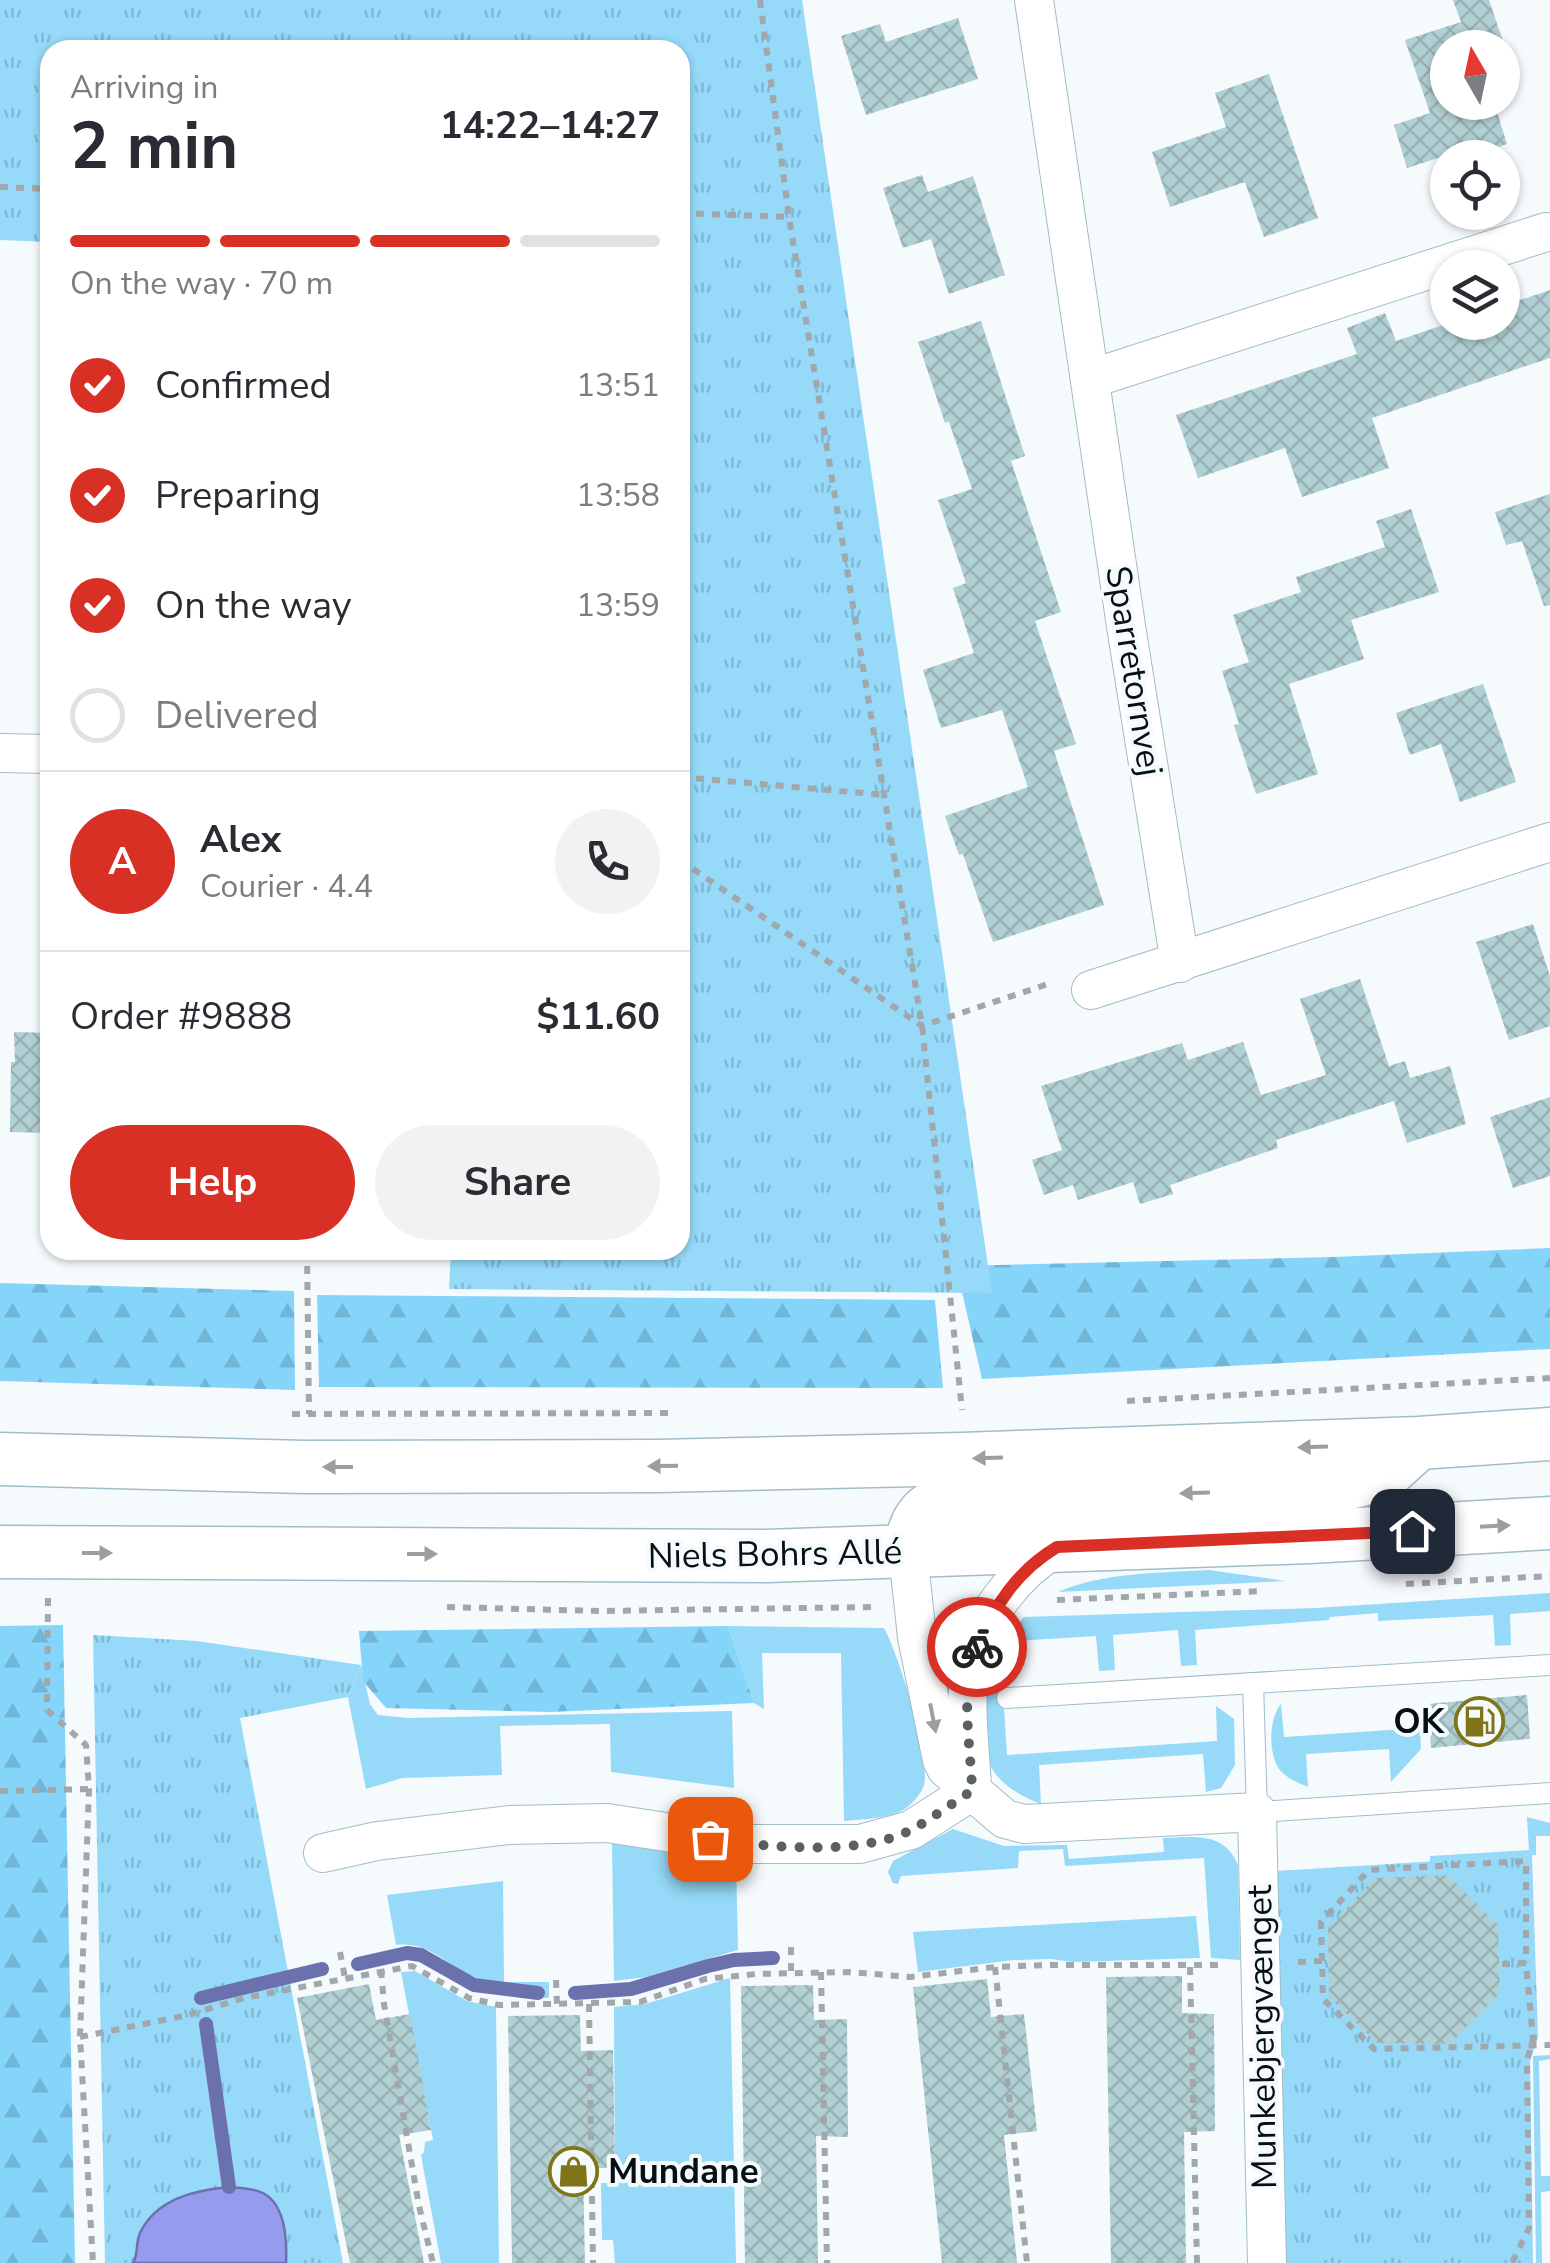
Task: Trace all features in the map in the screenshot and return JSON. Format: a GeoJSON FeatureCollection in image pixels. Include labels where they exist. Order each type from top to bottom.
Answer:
{"type":"FeatureCollection","features":[{"type":"Feature","properties":{"kind":"street","name":"Sparretornvej"},"geometry":{"type":"LineString","coordinates":[[1034,0],[1180,962]]}},
{"type":"Feature","properties":{"kind":"street"},"geometry":{"type":"LineString","coordinates":[[1090,378],[1546,232]]}},
{"type":"Feature","properties":{"kind":"street"},"geometry":{"type":"LineString","coordinates":[[0,753],[40,754]]}},
{"type":"Feature","properties":{"kind":"street"},"geometry":{"type":"LineString","coordinates":[[1091,990],[1550,842]]}},
{"type":"Feature","properties":{"kind":"street"},"geometry":{"type":"LineString","coordinates":[[0,1459],[306,1467],[639,1466],[1418,1443],[1550,1434]]}},
{"type":"Feature","properties":{"kind":"street"},"geometry":{"type":"LineString","coordinates":[[1256,1812],[1024,1824],[1006,1819],[972,1791],[946,1768],[940,1752],[917,1638],[908,1553],[915,1525],[928,1508],[942,1504],[1333,1487],[1384,1474],[1418,1443]]}},
{"type":"Feature","properties":{"kind":"street","name":"Niels Bohrs Allé"},"geometry":{"type":"LineString","coordinates":[[25,1553],[767,1556],[1057,1547],[1550,1523]]}},
{"type":"Feature","properties":{"kind":"street"},"geometry":{"type":"LineString","coordinates":[[972,1791],[968,1716],[972,1659],[998,1602],[1018,1578],[1057,1547]]}},
{"type":"Feature","properties":{"kind":"street"},"geometry":{"type":"LineString","coordinates":[[324,1852],[377,1841],[509,1826],[608,1823],[744,1844],[860,1844],[911,1830],[972,1791]]}},
{"type":"Feature","properties":{"kind":"street","name":"Munkebjergvænget"},"geometry":{"type":"LineString","coordinates":[[1256,1812],[1267,2263]]}},
{"type":"Feature","properties":{"kind":"lane"},"geometry":{"type":"LineString","coordinates":[[1006,1698],[1550,1665]]}},
{"type":"Feature","properties":{"kind":"lane","name":"Munkebjergvænget"},"geometry":{"type":"LineString","coordinates":[[1254,1683],[1256,1812]]}},
{"type":"Feature","properties":{"kind":"lane"},"geometry":{"type":"LineString","coordinates":[[1256,1812],[1550,1793]]}},
{"type":"Feature","properties":{"kind":"path"},"geometry":{"type":"LineString","coordinates":[[760,0],[789,217],[922,1026],[962,1410]]}},
{"type":"Feature","properties":{"kind":"path"},"geometry":{"type":"LineString","coordinates":[[0,187],[40,189]]}},
{"type":"Feature","properties":{"kind":"path"},"geometry":{"type":"LineString","coordinates":[[690,213],[789,217]]}},
{"type":"Feature","properties":{"kind":"path"},"geometry":{"type":"LineString","coordinates":[[690,778],[886,795]]}},
{"type":"Feature","properties":{"kind":"path"},"geometry":{"type":"LineString","coordinates":[[690,867],[922,1026]]}},
{"type":"Feature","properties":{"kind":"path"},"geometry":{"type":"LineString","coordinates":[[922,1026],[1067,978],[1091,990]]}},
{"type":"Feature","properties":{"kind":"path"},"geometry":{"type":"LineString","coordinates":[[307,1260],[308,1414]]}},
{"type":"Feature","properties":{"kind":"path"},"geometry":{"type":"LineString","coordinates":[[1118,1401],[1550,1378]]}},
{"type":"Feature","properties":{"kind":"path"},"geometry":{"type":"LineString","coordinates":[[946,1410],[981,1408]]}},
{"type":"Feature","properties":{"kind":"path"},"geometry":{"type":"LineString","coordinates":[[290,1414],[681,1413]]}},
{"type":"Feature","properties":{"kind":"path"},"geometry":{"type":"LineString","coordinates":[[25,1553],[46,1710],[86,1745],[80,2037],[93,2263]]}},
{"type":"Feature","properties":{"kind":"path"},"geometry":{"type":"LineString","coordinates":[[0,1783],[16,1790]]}},
{"type":"Feature","properties":{"kind":"path"},"geometry":{"type":"LineString","coordinates":[[0,1791],[88,1789]]}},
{"type":"Feature","properties":{"kind":"path"},"geometry":{"type":"LineString","coordinates":[[1512,2263],[1529,2228],[1527,2060],[1531,2046],[1526,1860],[1369,1870],[1321,1922],[1323,1999],[1374,2049],[1531,2046],[1550,2045]]}},
{"type":"Feature","properties":{"kind":"path"},"geometry":{"type":"LineString","coordinates":[[791,1947],[792,1972]]}},
{"type":"Feature","properties":{"kind":"path"},"geometry":{"type":"LineString","coordinates":[[340,1952],[346,1978]]}},
{"type":"Feature","properties":{"kind":"path"},"geometry":{"type":"LineString","coordinates":[[80,2037],[412,1966],[469,1998],[484,2002],[590,2004],[640,2002],[721,1976],[821,1972],[910,1978],[996,1967],[1322,1961]]}},
{"type":"Feature","properties":{"kind":"path"},"geometry":{"type":"LineString","coordinates":[[1502,1964],[1526,1963]]}},
{"type":"Feature","properties":{"kind":"path"},"geometry":{"type":"LineString","coordinates":[[1190,1966],[1197,2263]]}},
{"type":"Feature","properties":{"kind":"path"},"geometry":{"type":"LineString","coordinates":[[996,1967],[1027,2263]]}},
{"type":"Feature","properties":{"kind":"path"},"geometry":{"type":"LineString","coordinates":[[382,1970],[384,2004],[432,2263]]}},
{"type":"Feature","properties":{"kind":"path"},"geometry":{"type":"LineString","coordinates":[[821,1972],[827,2263]]}},
{"type":"Feature","properties":{"kind":"path"},"geometry":{"type":"LineString","coordinates":[[556,1980],[557,2004]]}},
{"type":"Feature","properties":{"kind":"path"},"geometry":{"type":"LineString","coordinates":[[590,2004],[593,2263]]}},
{"type":"Feature","properties":{"kind":"green space"},"geometry":{"type":"Polygon","coordinates":[[[0,0],[802,0],[992,1293],[449,1289],[450,1260],[690,1260],[690,40],[40,40],[40,242],[0,240],[0,0]]]}},
{"type":"Feature","properties":{"kind":"green space"},"geometry":{"type":"Polygon","coordinates":[[[1550,1248],[1550,1349],[982,1379],[956,1266],[1333,1257],[1550,1248]]]}},
{"type":"Feature","properties":{"kind":"green space"},"geometry":{"type":"Polygon","coordinates":[[[0,1283],[294,1291],[295,1390],[0,1381],[0,1283]]]}},
{"type":"Feature","properties":{"kind":"green space"},"geometry":{"type":"Polygon","coordinates":[[[317,1295],[935,1300],[943,1388],[319,1387],[317,1295]]]}},
{"type":"Feature","properties":{"kind":"green space"},"geometry":{"type":"Polygon","coordinates":[[[1209,1570],[1286,1581],[1058,1592],[1113,1577],[1209,1570]]]}},
{"type":"Feature","properties":{"kind":"green space"},"geometry":{"type":"Polygon","coordinates":[[[1550,1593],[1550,1611],[1510,1614],[1511,1645],[1495,1646],[1493,1615],[1378,1621],[1378,1613],[1195,1630],[1197,1665],[1181,1666],[1178,1630],[1113,1635],[1115,1670],[1099,1671],[1096,1636],[1014,1641],[1016,1673],[1002,1675],[1007,1755],[1217,1741],[1216,1706],[1234,1719],[1235,1765],[1221,1788],[1206,1792],[1203,1754],[1039,1765],[1041,1804],[1003,1782],[988,1760],[985,1695],[991,1655],[1003,1630],[1014,1628],[1024,1617],[1316,1608],[1550,1593]]]}},
{"type":"Feature","properties":{"kind":"green space"},"geometry":{"type":"Polygon","coordinates":[[[63,1625],[75,2263],[0,2263],[0,1626],[63,1625]]]}},
{"type":"Feature","properties":{"kind":"green space"},"geometry":{"type":"Polygon","coordinates":[[[728,1626],[884,1628],[905,1682],[923,1753],[924,1785],[914,1801],[891,1815],[844,1821],[841,1653],[762,1653],[764,1709],[754,1703],[728,1626]]]}},
{"type":"Feature","properties":{"kind":"green space"},"geometry":{"type":"Polygon","coordinates":[[[728,1626],[754,1703],[550,1712],[386,1708],[363,1681],[359,1631],[728,1626]]]}},
{"type":"Feature","properties":{"kind":"green space"},"geometry":{"type":"Polygon","coordinates":[[[93,1635],[197,1641],[361,1665],[348,1697],[240,1718],[343,2263],[105,2263],[93,1635]]]}},
{"type":"Feature","properties":{"kind":"green space"},"geometry":{"type":"Polygon","coordinates":[[[361,1665],[370,1704],[378,1715],[408,1718],[732,1711],[734,1788],[611,1772],[610,1724],[500,1726],[502,1775],[402,1778],[366,1789],[348,1697],[361,1665]]]}},
{"type":"Feature","properties":{"kind":"green space"},"geometry":{"type":"Polygon","coordinates":[[[1281,1704],[1284,1737],[1420,1728],[1421,1749],[1391,1782],[1389,1749],[1306,1754],[1308,1787],[1285,1775],[1275,1762],[1272,1726],[1281,1704]]]}},
{"type":"Feature","properties":{"kind":"green space"},"geometry":{"type":"Polygon","coordinates":[[[1527,1817],[1550,1823],[1550,1836],[1536,1836],[1536,1855],[1430,1862],[1430,1856],[1529,1850],[1527,1817]]]}},
{"type":"Feature","properties":{"kind":"green space"},"geometry":{"type":"Polygon","coordinates":[[[953,1829],[1004,1846],[1067,1845],[1069,1859],[1164,1852],[1163,1838],[1216,1841],[1225,1846],[1238,1865],[1240,1960],[1211,1958],[1204,1858],[1065,1866],[1063,1849],[1019,1851],[1018,1868],[901,1876],[898,1884],[893,1883],[888,1872],[893,1861],[953,1829]]]}},
{"type":"Feature","properties":{"kind":"green space"},"geometry":{"type":"Polygon","coordinates":[[[612,1842],[736,1861],[738,1950],[646,1977],[614,1981],[612,1842]]]}},
{"type":"Feature","properties":{"kind":"green space"},"geometry":{"type":"Polygon","coordinates":[[[1532,1855],[1538,2037],[1530,2061],[1533,2263],[1284,2263],[1277,1871],[1532,1855]]]}},
{"type":"Feature","properties":{"kind":"green space"},"geometry":{"type":"Polygon","coordinates":[[[503,1881],[504,1982],[549,1982],[549,1998],[541,1998],[541,1986],[485,1981],[429,1951],[396,1945],[387,1895],[503,1881]]]}},
{"type":"Feature","properties":{"kind":"green space"},"geometry":{"type":"Polygon","coordinates":[[[1196,1916],[1200,1958],[1014,1960],[918,1972],[913,1932],[1196,1916]]]}},
{"type":"Feature","properties":{"kind":"green space"},"geometry":{"type":"Polygon","coordinates":[[[415,1971],[467,2001],[496,2007],[499,2263],[441,2263],[421,2155],[425,2142],[433,2140],[401,1972],[415,1971]]]}},
{"type":"Feature","properties":{"kind":"green space"},"geometry":{"type":"Polygon","coordinates":[[[730,1978],[736,2263],[615,2263],[613,2240],[602,2240],[601,2183],[615,2183],[614,2007],[645,2004],[730,1978]]]}},
{"type":"Feature","properties":{"kind":"green space"},"geometry":{"type":"Polygon","coordinates":[[[1550,2055],[1550,2059],[1539,2061],[1541,2176],[1550,2176],[1550,2191],[1541,2192],[1542,2263],[1536,2263],[1533,2056],[1550,2055]]]}},
{"type":"Feature","properties":{"kind":"shaded area"},"geometry":{"type":"Polygon","coordinates":[[[229,2187],[259,2191],[271,2199],[281,2215],[286,2263],[133,2263],[140,2233],[166,2204],[190,2194],[229,2187]]]}},
{"type":"Feature","properties":{"kind":"building"},"geometry":{"type":"Polygon","coordinates":[[[1453,0],[1489,0],[1499,30],[1436,30],[1461,22],[1453,0]]]}},
{"type":"Feature","properties":{"kind":"building"},"geometry":{"type":"Polygon","coordinates":[[[958,18],[978,79],[866,115],[841,36],[880,24],[886,42],[958,18]]]}},
{"type":"Feature","properties":{"kind":"building"},"geometry":{"type":"Polygon","coordinates":[[[1430,32],[1430,113],[1405,40],[1430,32]]]}},
{"type":"Feature","properties":{"kind":"building"},"geometry":{"type":"Polygon","coordinates":[[[1269,74],[1318,218],[1264,237],[1245,182],[1170,207],[1152,152],[1226,127],[1215,93],[1269,74]]]}},
{"type":"Feature","properties":{"kind":"building"},"geometry":{"type":"Polygon","coordinates":[[[1430,113],[1430,120],[1500,120],[1506,140],[1430,140],[1430,161],[1407,168],[1394,125],[1430,113]]]}},
{"type":"Feature","properties":{"kind":"building"},"geometry":{"type":"Polygon","coordinates":[[[922,175],[928,192],[973,176],[1005,275],[949,294],[931,239],[903,248],[883,188],[922,175]]]}},
{"type":"Feature","properties":{"kind":"building"},"geometry":{"type":"Polygon","coordinates":[[[1550,290],[1550,358],[1372,418],[1389,468],[1302,497],[1285,448],[1198,478],[1176,415],[1357,354],[1347,328],[1385,313],[1396,341],[1430,329],[1430,340],[1520,340],[1520,300],[1550,290]]]}},
{"type":"Feature","properties":{"kind":"building"},"geometry":{"type":"Polygon","coordinates":[[[981,321],[1025,456],[1011,461],[1061,612],[1035,621],[1076,744],[1054,751],[1104,905],[993,942],[963,854],[959,855],[945,816],[1028,787],[1002,710],[941,728],[923,670],[974,653],[953,588],[966,583],[938,500],[972,489],[918,342],[981,321]]]}},
{"type":"Feature","properties":{"kind":"building"},"geometry":{"type":"Polygon","coordinates":[[[1550,494],[1550,605],[1544,606],[1522,541],[1506,545],[1495,512],[1550,494]]]}},
{"type":"Feature","properties":{"kind":"building"},"geometry":{"type":"Polygon","coordinates":[[[1411,509],[1439,592],[1351,620],[1364,659],[1289,684],[1318,774],[1256,794],[1222,671],[1249,662],[1233,615],[1301,592],[1296,577],[1385,547],[1376,521],[1411,509]]]}},
{"type":"Feature","properties":{"kind":"building"},"geometry":{"type":"Polygon","coordinates":[[[1483,684],[1516,782],[1460,802],[1441,744],[1410,755],[1396,713],[1483,684]]]}},
{"type":"Feature","properties":{"kind":"building"},"geometry":{"type":"Polygon","coordinates":[[[1533,924],[1550,976],[1550,1026],[1509,1040],[1476,942],[1533,924]]]}},
{"type":"Feature","properties":{"kind":"building"},"geometry":{"type":"Polygon","coordinates":[[[1360,979],[1389,1066],[1405,1061],[1410,1078],[1450,1066],[1466,1124],[1407,1143],[1394,1101],[1276,1140],[1278,1148],[1170,1185],[1173,1194],[1140,1204],[1133,1182],[1078,1200],[1073,1185],[1044,1195],[1032,1160],[1062,1150],[1041,1086],[1182,1043],[1188,1060],[1243,1042],[1261,1095],[1326,1075],[1300,999],[1360,979]]]}},
{"type":"Feature","properties":{"kind":"building"},"geometry":{"type":"Polygon","coordinates":[[[14,1032],[40,1033],[40,1133],[10,1132],[11,1062],[15,1062],[14,1032]]]}},
{"type":"Feature","properties":{"kind":"building"},"geometry":{"type":"Polygon","coordinates":[[[1550,1097],[1550,1176],[1513,1188],[1490,1117],[1550,1097]]]}},
{"type":"Feature","properties":{"kind":"building","name":"OK"},"geometry":{"type":"Polygon","coordinates":[[[1527,1695],[1530,1739],[1431,1748],[1428,1704],[1527,1695]]]}},
{"type":"Feature","properties":{"kind":"building"},"geometry":{"type":"Polygon","coordinates":[[[1448,1875],[1498,1925],[1500,1993],[1450,2044],[1377,2043],[1329,1997],[1328,1928],[1374,1878],[1448,1875]]]}},
{"type":"Feature","properties":{"kind":"building"},"geometry":{"type":"Polygon","coordinates":[[[1182,1976],[1182,2013],[1214,2014],[1215,2131],[1184,2132],[1186,2263],[1111,2263],[1106,1977],[1182,1976]]]}},
{"type":"Feature","properties":{"kind":"building"},"geometry":{"type":"Polygon","coordinates":[[[987,1979],[991,2017],[1024,2014],[1037,2131],[1004,2135],[1017,2263],[942,2263],[913,1987],[987,1979]]]}},
{"type":"Feature","properties":{"kind":"building"},"geometry":{"type":"Polygon","coordinates":[[[369,1984],[376,2020],[410,2014],[431,2130],[399,2135],[424,2263],[350,2263],[297,1998],[369,1984]]]}},
{"type":"Feature","properties":{"kind":"building"},"geometry":{"type":"Polygon","coordinates":[[[813,1985],[814,2020],[847,2019],[848,2137],[816,2136],[818,2263],[745,2263],[741,1986],[813,1985]]]}},
{"type":"Feature","properties":{"kind":"building"},"geometry":{"type":"Polygon","coordinates":[[[580,2015],[581,2051],[613,2050],[615,2168],[583,2168],[585,2263],[512,2263],[508,2016],[580,2015]]]}},
{"type":"Feature","properties":{"kind":"waterway"},"geometry":{"type":"LineString","coordinates":[[358,1964],[407,1953],[421,1955],[474,1985],[538,1993]]}},
{"type":"Feature","properties":{"kind":"waterway"},"geometry":{"type":"LineString","coordinates":[[575,1993],[631,1989],[734,1960],[773,1958]]}},
{"type":"Feature","properties":{"kind":"waterway"},"geometry":{"type":"LineString","coordinates":[[201,1998],[322,1969]]}},
{"type":"Feature","properties":{"kind":"waterway"},"geometry":{"type":"LineString","coordinates":[[206,2024],[229,2187]]}},
{"type":"Feature","properties":{"kind":"way so far"},"geometry":{"type":"LineString","coordinates":[[710,1839],[789,1846],[860,1844],[911,1830],[972,1791],[968,1688],[977,1647]]}},
{"type":"Feature","properties":{"kind":"place","name":"OK"},"geometry":{"type":"Point","coordinates":[1479,1721]}},
{"type":"Feature","properties":{"kind":"place","name":"Mundane"},"geometry":{"type":"Point","coordinates":[573,2171]}},
{"type":"Feature","properties":{"kind":"route"},"geometry":{"type":"LineString","coordinates":[[977,1647],[998,1602],[1018,1578],[1057,1547],[1412,1531]]}}]}
